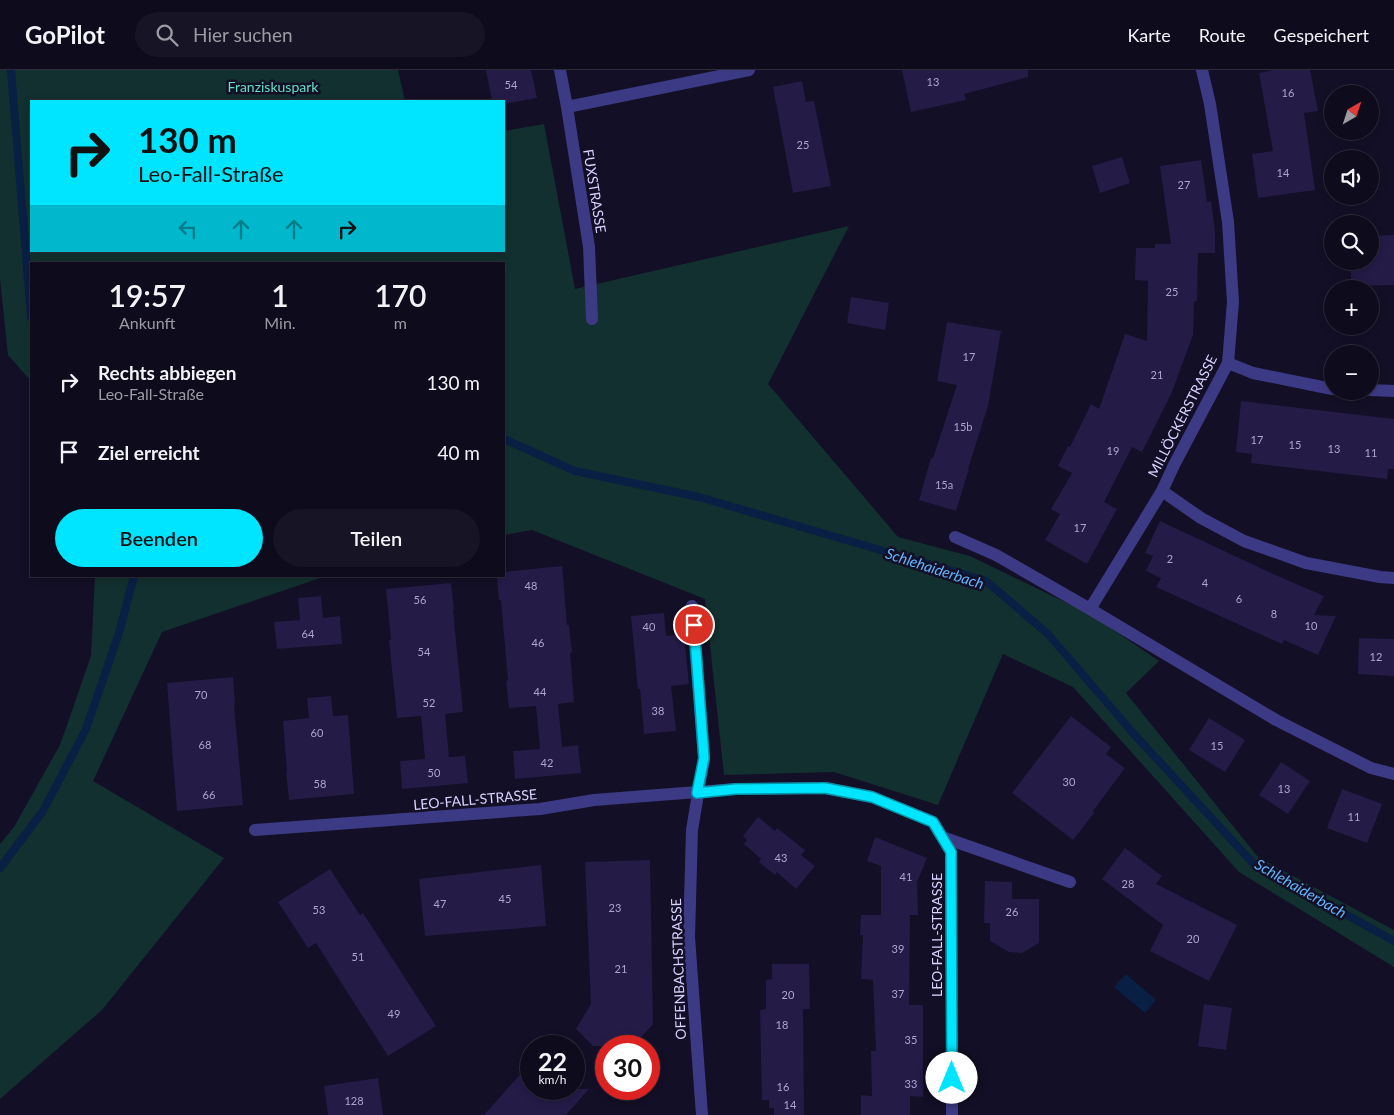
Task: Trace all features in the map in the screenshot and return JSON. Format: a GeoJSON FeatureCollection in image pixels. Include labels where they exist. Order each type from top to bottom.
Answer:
{"type":"FeatureCollection","features":[{"type":"Feature","properties":{"kind":"street","name":"FUXSTRASSE"},"geometry":{"type":"LineString","coordinates":[[560,70],[589,248],[592,319]]}},
{"type":"Feature","properties":{"kind":"street"},"geometry":{"type":"LineString","coordinates":[[567,107],[749,70]]}},
{"type":"Feature","properties":{"kind":"street","name":"MILLÖCKERSTRASSE"},"geometry":{"type":"LineString","coordinates":[[1090,609],[1162,491],[1228,363],[1233,302],[1228,222],[1210,104],[1202,70]]}},
{"type":"Feature","properties":{"kind":"street"},"geometry":{"type":"LineString","coordinates":[[1228,363],[1253,373],[1324,387]]}},
{"type":"Feature","properties":{"kind":"street"},"geometry":{"type":"LineString","coordinates":[[1379,390],[1394,391]]}},
{"type":"Feature","properties":{"kind":"street"},"geometry":{"type":"LineString","coordinates":[[1162,491],[1201,518],[1244,541],[1306,563],[1394,578]]}},
{"type":"Feature","properties":{"kind":"street"},"geometry":{"type":"LineString","coordinates":[[955,537],[996,555],[1276,720],[1371,768],[1394,774]]}},
{"type":"Feature","properties":{"kind":"street"},"geometry":{"type":"LineString","coordinates":[[692,606],[704,758],[697,793]]}},
{"type":"Feature","properties":{"kind":"street","name":"LEO-FALL-STRASSE"},"geometry":{"type":"LineString","coordinates":[[255,830],[540,809],[594,800],[736,789],[825,788],[872,797],[933,822],[951,852],[952,1115]]}},
{"type":"Feature","properties":{"kind":"street","name":"OFFENBACHSTRASSE"},"geometry":{"type":"LineString","coordinates":[[697,793],[692,830],[689,937],[702,1115]]}},
{"type":"Feature","properties":{"kind":"street"},"geometry":{"type":"LineString","coordinates":[[942,837],[1070,882]]}},
{"type":"Feature","properties":{"kind":"green space","name":"Franziskuspark"},"geometry":{"type":"Polygon","coordinates":[[[0,70],[398,70],[405,100],[30,100],[30,252],[505,252],[505,131],[544,124],[575,289],[849,226],[768,384],[898,537],[970,556],[1090,614],[1159,661],[1126,693],[1258,857],[1394,930],[1394,967],[1239,872],[1073,687],[1003,654],[938,805],[834,772],[724,775],[705,599],[532,530],[505,535],[505,262],[30,262],[30,380],[8,355],[0,279],[0,70]]]}},
{"type":"Feature","properties":{"kind":"green space"},"geometry":{"type":"Polygon","coordinates":[[[95,577],[323,577],[162,632],[93,781],[224,858],[102,1010],[0,1099],[0,844],[14,827],[60,745],[91,656],[95,577]]]}},
{"type":"Feature","properties":{"kind":"water"},"geometry":{"type":"Polygon","coordinates":[[[1126,974],[1156,1000],[1145,1013],[1114,987],[1126,974]]]}},
{"type":"Feature","properties":{"kind":"building"},"geometry":{"type":"Polygon","coordinates":[[[486,70],[531,70],[537,98],[505,104],[505,100],[492,100],[486,70]]]}},
{"type":"Feature","properties":{"kind":"building"},"geometry":{"type":"Polygon","coordinates":[[[902,70],[1028,70],[1028,77],[964,94],[966,100],[911,112],[902,70]]]}},
{"type":"Feature","properties":{"kind":"building"},"geometry":{"type":"Polygon","coordinates":[[[1274,70],[1310,70],[1318,111],[1304,113],[1315,190],[1258,198],[1252,154],[1273,151],[1259,73],[1274,70]]]}},
{"type":"Feature","properties":{"kind":"building"},"geometry":{"type":"Polygon","coordinates":[[[802,81],[806,102],[814,101],[831,186],[793,193],[773,87],[802,81]]]}},
{"type":"Feature","properties":{"kind":"building"},"geometry":{"type":"Polygon","coordinates":[[[1122,157],[1130,183],[1100,193],[1092,166],[1122,157]]]}},
{"type":"Feature","properties":{"kind":"building"},"geometry":{"type":"Polygon","coordinates":[[[1201,160],[1207,202],[1211,201],[1215,230],[1215,253],[1198,253],[1197,301],[1194,301],[1193,335],[1172,392],[1142,452],[1132,447],[1104,502],[1117,509],[1087,564],[1045,540],[1060,514],[1051,509],[1072,473],[1058,466],[1068,446],[1070,447],[1091,404],[1099,409],[1125,334],[1147,341],[1148,281],[1135,280],[1136,248],[1155,248],[1155,244],[1171,244],[1160,166],[1201,160]]]}},
{"type":"Feature","properties":{"kind":"building"},"geometry":{"type":"Polygon","coordinates":[[[1394,235],[1394,285],[1379,285],[1379,280],[1351,280],[1351,270],[1379,270],[1379,236],[1394,235]]]}},
{"type":"Feature","properties":{"kind":"building"},"geometry":{"type":"Polygon","coordinates":[[[851,297],[889,303],[885,330],[847,323],[851,297]]]}},
{"type":"Feature","properties":{"kind":"building"},"geometry":{"type":"Polygon","coordinates":[[[947,322],[1001,331],[988,406],[956,511],[919,500],[931,458],[933,458],[957,385],[937,381],[947,322]]]}},
{"type":"Feature","properties":{"kind":"building"},"geometry":{"type":"Polygon","coordinates":[[[1241,401],[1394,419],[1394,469],[1388,469],[1387,479],[1251,463],[1252,454],[1236,452],[1241,401]]]}},
{"type":"Feature","properties":{"kind":"building"},"geometry":{"type":"Polygon","coordinates":[[[1160,521],[1324,596],[1314,615],[1336,616],[1318,655],[1284,640],[1282,644],[1156,587],[1161,578],[1146,571],[1153,556],[1145,553],[1160,521]]]}},
{"type":"Feature","properties":{"kind":"building"},"geometry":{"type":"Polygon","coordinates":[[[562,566],[567,625],[569,625],[572,652],[570,653],[574,702],[558,704],[562,747],[578,745],[581,773],[515,779],[513,751],[540,749],[536,706],[509,708],[501,600],[499,600],[497,577],[505,577],[505,572],[562,566]]]}},
{"type":"Feature","properties":{"kind":"building"},"geometry":{"type":"Polygon","coordinates":[[[451,583],[463,712],[445,714],[449,757],[465,756],[468,783],[402,789],[400,761],[425,759],[421,716],[397,718],[386,589],[451,583]]]}},
{"type":"Feature","properties":{"kind":"building"},"geometry":{"type":"Polygon","coordinates":[[[321,596],[323,618],[340,616],[342,644],[277,649],[274,622],[300,620],[298,598],[321,596]]]}},
{"type":"Feature","properties":{"kind":"building"},"geometry":{"type":"Polygon","coordinates":[[[664,613],[666,636],[684,634],[689,684],[671,686],[676,731],[644,734],[631,616],[664,613]]]}},
{"type":"Feature","properties":{"kind":"building"},"geometry":{"type":"Polygon","coordinates":[[[1359,638],[1394,639],[1394,676],[1358,674],[1359,638]]]}},
{"type":"Feature","properties":{"kind":"building"},"geometry":{"type":"Polygon","coordinates":[[[233,677],[243,805],[177,811],[167,683],[233,677]]]}},
{"type":"Feature","properties":{"kind":"building"},"geometry":{"type":"Polygon","coordinates":[[[331,696],[333,716],[348,715],[354,794],[289,800],[283,721],[309,718],[307,698],[331,696]]]}},
{"type":"Feature","properties":{"kind":"building"},"geometry":{"type":"Polygon","coordinates":[[[1071,716],[1111,747],[1106,754],[1125,768],[1073,840],[1012,793],[1071,716]]]}},
{"type":"Feature","properties":{"kind":"building"},"geometry":{"type":"Polygon","coordinates":[[[1209,718],[1245,740],[1225,772],[1189,750],[1209,718]]]}},
{"type":"Feature","properties":{"kind":"building"},"geometry":{"type":"Polygon","coordinates":[[[1281,762],[1310,781],[1288,814],[1259,795],[1281,762]]]}},
{"type":"Feature","properties":{"kind":"building"},"geometry":{"type":"Polygon","coordinates":[[[1342,789],[1382,804],[1367,843],[1327,828],[1342,789]]]}},
{"type":"Feature","properties":{"kind":"building"},"geometry":{"type":"Polygon","coordinates":[[[758,817],[775,831],[777,828],[805,850],[801,855],[815,866],[796,889],[777,872],[775,875],[759,862],[761,859],[744,844],[747,840],[743,836],[758,817]]]}},
{"type":"Feature","properties":{"kind":"building"},"geometry":{"type":"Polygon","coordinates":[[[875,837],[927,858],[917,882],[918,915],[910,915],[909,1005],[923,1005],[923,1097],[910,1096],[910,1115],[861,1115],[861,1095],[872,1096],[871,1051],[876,1051],[873,980],[861,979],[863,935],[860,935],[861,915],[881,915],[881,866],[867,861],[875,837]]]}},
{"type":"Feature","properties":{"kind":"building"},"geometry":{"type":"Polygon","coordinates":[[[1125,848],[1162,876],[1156,884],[1237,925],[1209,981],[1150,951],[1163,925],[1102,879],[1125,848]]]}},
{"type":"Feature","properties":{"kind":"building"},"geometry":{"type":"Polygon","coordinates":[[[650,860],[653,1024],[643,1035],[595,1035],[595,1046],[585,1038],[585,1035],[582,1035],[576,1029],[591,1004],[585,862],[650,860]]]}},
{"type":"Feature","properties":{"kind":"building"},"geometry":{"type":"Polygon","coordinates":[[[541,865],[546,926],[425,936],[419,879],[541,865]]]}},
{"type":"Feature","properties":{"kind":"building"},"geometry":{"type":"Polygon","coordinates":[[[330,869],[360,915],[363,913],[436,1026],[388,1056],[316,943],[308,948],[278,902],[330,869]]]}},
{"type":"Feature","properties":{"kind":"building"},"geometry":{"type":"Polygon","coordinates":[[[985,881],[1012,882],[1012,899],[1039,899],[1039,943],[1022,953],[1009,952],[990,941],[990,923],[984,923],[985,881]]]}},
{"type":"Feature","properties":{"kind":"building"},"geometry":{"type":"Polygon","coordinates":[[[772,964],[809,964],[810,1009],[803,1009],[804,1115],[774,1115],[774,1108],[769,1108],[769,1100],[762,1100],[760,1010],[766,1009],[766,980],[772,979],[772,964]]]}},
{"type":"Feature","properties":{"kind":"building"},"geometry":{"type":"Polygon","coordinates":[[[1204,1004],[1232,1008],[1226,1050],[1198,1046],[1204,1004]]]}},
{"type":"Feature","properties":{"kind":"building"},"geometry":{"type":"Polygon","coordinates":[[[520,1074],[520,1100],[579,1100],[566,1115],[484,1115],[520,1074]]]}},
{"type":"Feature","properties":{"kind":"building"},"geometry":{"type":"Polygon","coordinates":[[[378,1078],[383,1115],[328,1115],[324,1086],[378,1078]]]}},
{"type":"Feature","properties":{"kind":"waterway","name":"Schlehaiderbach"},"geometry":{"type":"LineString","coordinates":[[11,70],[30,305]]}},
{"type":"Feature","properties":{"kind":"waterway","name":"Schlehaiderbach"},"geometry":{"type":"LineString","coordinates":[[505,439],[575,471],[699,497],[986,581],[1048,634],[1133,733],[1253,863],[1394,941]]}},
{"type":"Feature","properties":{"kind":"waterway"},"geometry":{"type":"LineString","coordinates":[[0,868],[43,811],[86,729],[119,633],[134,577]]}},
{"type":"Feature","properties":{"kind":"route"},"geometry":{"type":"LineString","coordinates":[[694,625],[704,758],[697,793],[736,789],[825,788],[872,797],[933,822],[951,852],[952,1078]]}}]}
